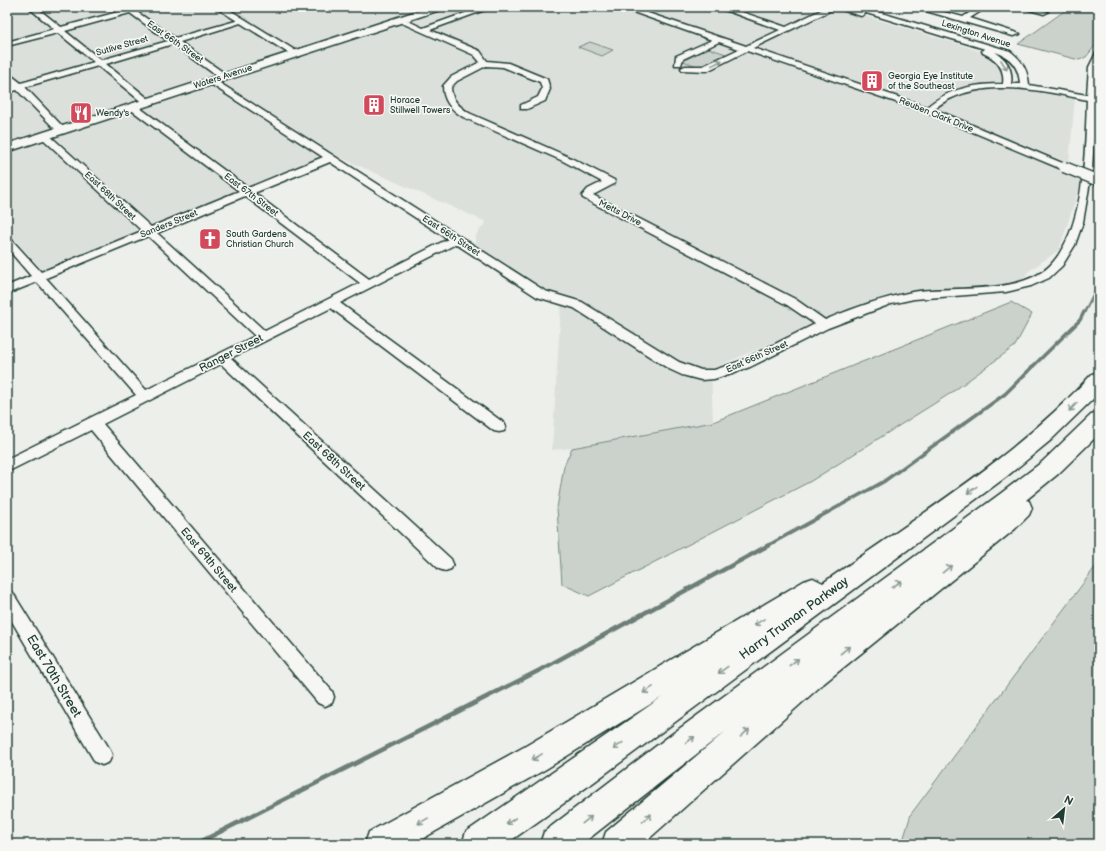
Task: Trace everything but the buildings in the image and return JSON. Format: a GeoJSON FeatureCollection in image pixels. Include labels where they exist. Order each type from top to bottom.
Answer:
{"type":"FeatureCollection","features":[{"type":"Feature","properties":{"kind":"highway","name":"Harry Truman Parkway"},"geometry":{"type":"LineString","coordinates":[[478,844],[583,772],[1024,451],[1059,421],[1099,379]]}},
{"type":"Feature","properties":{"kind":"highway"},"geometry":{"type":"LineString","coordinates":[[556,844],[685,744],[1008,501],[1050,468],[1099,422]]}},
{"type":"Feature","properties":{"kind":"highway"},"geometry":{"type":"LineString","coordinates":[[618,844],[813,675],[1006,522],[1058,472],[1099,422]]}},
{"type":"Feature","properties":{"kind":"highway"},"geometry":{"type":"LineString","coordinates":[[381,844],[535,758],[819,585],[914,532]]}},
{"type":"Feature","properties":{"kind":"main road","name":"Waters Avenue"},"geometry":{"type":"LineString","coordinates":[[7,148],[438,7]]}},
{"type":"Feature","properties":{"kind":"street"},"geometry":{"type":"LineString","coordinates":[[32,7],[147,102]]}},
{"type":"Feature","properties":{"kind":"street"},"geometry":{"type":"LineString","coordinates":[[7,44],[60,30],[128,9],[146,7]]}},
{"type":"Feature","properties":{"kind":"street"},"geometry":{"type":"LineString","coordinates":[[220,7],[296,54]]}},
{"type":"Feature","properties":{"kind":"street"},"geometry":{"type":"LineString","coordinates":[[424,30],[489,7]]}},
{"type":"Feature","properties":{"kind":"street","name":"Reuben Clark Drive"},"geometry":{"type":"LineString","coordinates":[[623,7],[928,110],[1099,182]]}},
{"type":"Feature","properties":{"kind":"street"},"geometry":{"type":"LineString","coordinates":[[720,7],[786,29]]}},
{"type":"Feature","properties":{"kind":"street"},"geometry":{"type":"LineString","coordinates":[[685,68],[704,69],[833,7]]}},
{"type":"Feature","properties":{"kind":"street","name":"Lexington Avenue"},"geometry":{"type":"LineString","coordinates":[[838,7],[987,49],[1007,52],[1021,65],[1024,76],[1024,88]]}},
{"type":"Feature","properties":{"kind":"street","name":"Lexington Avenue"},"geometry":{"type":"LineString","coordinates":[[854,7],[987,49],[1006,66],[1009,77],[1007,86]]}},
{"type":"Feature","properties":{"kind":"street"},"geometry":{"type":"LineString","coordinates":[[916,7],[1016,34]]}},
{"type":"Feature","properties":{"kind":"street"},"geometry":{"type":"LineString","coordinates":[[964,19],[983,7]]}},
{"type":"Feature","properties":{"kind":"street"},"geometry":{"type":"LineString","coordinates":[[1023,7],[1044,12]]}},
{"type":"Feature","properties":{"kind":"street","name":"East 66th Street"},"geometry":{"type":"LineString","coordinates":[[128,9],[224,77]]}},
{"type":"Feature","properties":{"kind":"street"},"geometry":{"type":"LineString","coordinates":[[399,20],[476,53],[485,63],[506,65],[544,82],[546,89],[542,99],[524,107]]}},
{"type":"Feature","properties":{"kind":"street","name":"Sutlive Street"},"geometry":{"type":"LineString","coordinates":[[7,90],[243,22]]}},
{"type":"Feature","properties":{"kind":"street"},"geometry":{"type":"LineString","coordinates":[[678,63],[679,58],[719,39]]}},
{"type":"Feature","properties":{"kind":"street"},"geometry":{"type":"LineString","coordinates":[[705,45],[733,55]]}},
{"type":"Feature","properties":{"kind":"street","name":"East 66th Street"},"geometry":{"type":"LineString","coordinates":[[212,81],[455,240],[541,294],[576,304],[676,366],[691,373],[709,375],[723,373],[824,325],[881,304],[914,295],[1009,288],[1024,285],[1041,277],[1057,266],[1074,236],[1086,190],[1093,67],[1099,55]]}},
{"type":"Feature","properties":{"kind":"street","name":"Metts Drive"},"geometry":{"type":"LineString","coordinates":[[485,63],[454,79],[447,86],[446,96],[451,104],[466,115],[566,159],[610,182],[592,190],[587,196],[791,302],[824,325]]}},
{"type":"Feature","properties":{"kind":"street"},"geometry":{"type":"LineString","coordinates":[[7,74],[61,130]]}},
{"type":"Feature","properties":{"kind":"street"},"geometry":{"type":"LineString","coordinates":[[928,110],[941,99],[953,94],[978,88],[1007,86],[1056,91],[1091,98]]}},
{"type":"Feature","properties":{"kind":"street","name":"East 67th Street"},"geometry":{"type":"LineString","coordinates":[[133,107],[369,284]]}},
{"type":"Feature","properties":{"kind":"street","name":"East 68th Street"},"geometry":{"type":"LineString","coordinates":[[45,136],[264,337]]}},
{"type":"Feature","properties":{"kind":"street","name":"Sanders Street"},"geometry":{"type":"LineString","coordinates":[[7,290],[330,158]]}},
{"type":"Feature","properties":{"kind":"street","name":"Ranger Street"},"geometry":{"type":"LineString","coordinates":[[7,466],[455,240]]}},
{"type":"Feature","properties":{"kind":"street"},"geometry":{"type":"LineString","coordinates":[[7,241],[145,397]]}},
{"type":"Feature","properties":{"kind":"street"},"geometry":{"type":"LineString","coordinates":[[332,303],[499,427]]}},
{"type":"Feature","properties":{"kind":"street","name":"East 68th Street"},"geometry":{"type":"LineString","coordinates":[[222,357],[445,564]]}},
{"type":"Feature","properties":{"kind":"street","name":"East 69th Street"},"geometry":{"type":"LineString","coordinates":[[93,422],[325,697]]}},
{"type":"Feature","properties":{"kind":"street","name":"East 70th Street"},"geometry":{"type":"LineString","coordinates":[[7,598],[102,755]]}},
{"type":"Feature","properties":{"kind":"shaded area"},"geometry":{"type":"Polygon","coordinates":[[[7,7],[423,7],[7,144],[7,7]]]}},
{"type":"Feature","properties":{"kind":"shaded area"},"geometry":{"type":"Polygon","coordinates":[[[450,7],[617,7],[917,108],[991,138],[1082,180],[1059,250],[1029,271],[1021,281],[1012,285],[896,295],[817,324],[711,369],[713,422],[572,448],[552,450],[561,304],[549,291],[475,245],[476,235],[486,222],[330,153],[43,271],[7,231],[7,151],[450,7]]]}},
{"type":"Feature","properties":{"kind":"shaded area"},"geometry":{"type":"Polygon","coordinates":[[[630,7],[835,7],[959,44],[990,55],[1005,64],[1006,79],[1030,91],[1075,99],[1069,163],[922,104],[630,7]]]}},
{"type":"Feature","properties":{"kind":"shaded area"},"geometry":{"type":"Polygon","coordinates":[[[1070,7],[1099,7],[1099,41],[1086,57],[1079,60],[1018,44],[1070,7]]]}},
{"type":"Feature","properties":{"kind":"shaded area"},"geometry":{"type":"Polygon","coordinates":[[[590,42],[613,50],[602,56],[578,47],[590,42]]]}},
{"type":"Feature","properties":{"kind":"shaded area"},"geometry":{"type":"Polygon","coordinates":[[[708,48],[726,54],[700,67],[683,61],[708,48]]]}},
{"type":"Feature","properties":{"kind":"shaded area"},"geometry":{"type":"Polygon","coordinates":[[[1011,302],[1032,314],[1015,346],[951,393],[811,481],[589,596],[562,584],[557,508],[564,466],[572,448],[713,422],[1011,302]]]}},
{"type":"Feature","properties":{"kind":"shaded area"},"geometry":{"type":"Polygon","coordinates":[[[1099,562],[1099,844],[902,844],[911,814],[1099,562]]]}},
{"type":"Feature","properties":{"kind":"waterway"},"geometry":{"type":"LineString","coordinates":[[1084,313],[1099,283]]}},
{"type":"Feature","properties":{"kind":"waterway"},"geometry":{"type":"LineString","coordinates":[[767,546],[883,482],[1005,394],[1080,320],[1084,312]]}},
{"type":"Feature","properties":{"kind":"waterway"},"geometry":{"type":"LineString","coordinates":[[196,844],[540,670],[769,545]]}},
{"type":"Feature","properties":{"kind":"place","name":"Georgia Eye Institute of the Southeast"},"geometry":{"type":"Point","coordinates":[872,81]}},
{"type":"Feature","properties":{"kind":"place","name":"Horace Stillwell Towers"},"geometry":{"type":"Point","coordinates":[374,105]}},
{"type":"Feature","properties":{"kind":"place","name":"Wendy's"},"geometry":{"type":"Point","coordinates":[81,113]}},
{"type":"Feature","properties":{"kind":"place","name":"South Gardens Christian Church"},"geometry":{"type":"Point","coordinates":[210,239]}}]}
